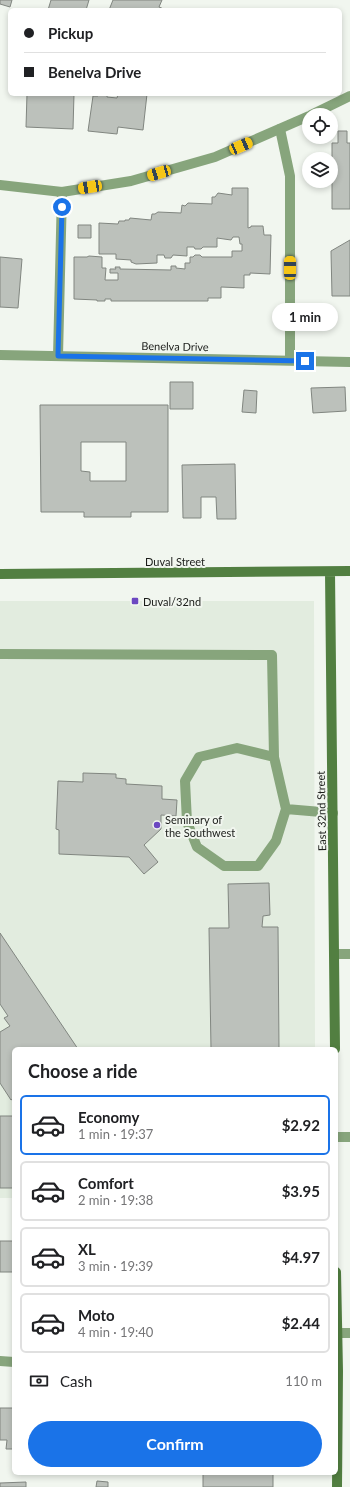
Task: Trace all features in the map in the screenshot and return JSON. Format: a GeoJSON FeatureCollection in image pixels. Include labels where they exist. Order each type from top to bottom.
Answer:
{"type":"FeatureCollection","features":[{"type":"Feature","properties":{"kind":"street"},"geometry":{"type":"LineString","coordinates":[[326,108],[350,96]]}},
{"type":"Feature","properties":{"kind":"street"},"geometry":{"type":"LineString","coordinates":[[0,185],[62,192],[131,181],[215,157],[302,119]]}},
{"type":"Feature","properties":{"kind":"street"},"geometry":{"type":"LineString","coordinates":[[280,129],[290,176],[290,360]]}},
{"type":"Feature","properties":{"kind":"street"},"geometry":{"type":"LineString","coordinates":[[58,356],[62,192]]}},
{"type":"Feature","properties":{"kind":"street","name":"Benelva Drive"},"geometry":{"type":"LineString","coordinates":[[0,355],[350,362]]}},
{"type":"Feature","properties":{"kind":"street","name":"East 32nd Street"},"geometry":{"type":"LineString","coordinates":[[330,572],[335,1047]]}},
{"type":"Feature","properties":{"kind":"street","name":"Duval Street"},"geometry":{"type":"LineString","coordinates":[[0,574],[350,572]]}},
{"type":"Feature","properties":{"kind":"street"},"geometry":{"type":"LineString","coordinates":[[0,654],[272,655],[274,757],[286,809],[276,841],[258,866],[224,866],[198,847],[187,822],[185,781],[199,757],[237,748],[274,757]]}},
{"type":"Feature","properties":{"kind":"street"},"geometry":{"type":"LineString","coordinates":[[286,809],[333,813]]}},
{"type":"Feature","properties":{"kind":"street"},"geometry":{"type":"LineString","coordinates":[[334,954],[350,954]]}},
{"type":"Feature","properties":{"kind":"street"},"geometry":{"type":"LineString","coordinates":[[338,1137],[350,1137]]}},
{"type":"Feature","properties":{"kind":"street"},"geometry":{"type":"LineString","coordinates":[[338,1332],[350,1333]]}},
{"type":"Feature","properties":{"kind":"street"},"geometry":{"type":"LineString","coordinates":[[0,1361],[12,1362]]}},
{"type":"Feature","properties":{"kind":"street"},"geometry":{"type":"LineString","coordinates":[[337,1475],[337,1487]]}},
{"type":"Feature","properties":{"kind":"shaded area","name":"Seminary of the Southwest"},"geometry":{"type":"Polygon","coordinates":[[[0,601],[314,601],[315,1047],[12,1047],[12,1198],[0,1198],[0,601]]]}},
{"type":"Feature","properties":{"kind":"building"},"geometry":{"type":"Polygon","coordinates":[[[0,0],[12,0],[10,7],[0,4],[0,0]]]}},
{"type":"Feature","properties":{"kind":"building"},"geometry":{"type":"Polygon","coordinates":[[[51,0],[89,0],[87,8],[49,8],[51,0]]]}},
{"type":"Feature","properties":{"kind":"building"},"geometry":{"type":"Polygon","coordinates":[[[113,0],[162,0],[159,7],[161,8],[110,8],[113,0]]]}},
{"type":"Feature","properties":{"kind":"building"},"geometry":{"type":"Polygon","coordinates":[[[27,96],[74,96],[73,129],[26,127],[27,96]]]}},
{"type":"Feature","properties":{"kind":"building"},"geometry":{"type":"Polygon","coordinates":[[[93,96],[117,98],[118,96],[147,96],[143,130],[118,127],[117,134],[88,131],[93,96]]]}},
{"type":"Feature","properties":{"kind":"building"},"geometry":{"type":"Polygon","coordinates":[[[338,131],[347,131],[347,143],[350,143],[350,209],[332,209],[332,188],[338,188],[338,152],[332,152],[332,144],[338,143],[338,131]]]}},
{"type":"Feature","properties":{"kind":"building"},"geometry":{"type":"Polygon","coordinates":[[[232,188],[248,188],[248,228],[251,226],[263,226],[264,235],[271,235],[270,274],[250,273],[250,275],[244,275],[244,288],[221,287],[221,298],[208,298],[208,301],[111,301],[111,299],[105,299],[105,301],[97,301],[74,299],[74,257],[102,257],[102,268],[106,268],[105,280],[118,280],[118,273],[110,273],[110,269],[120,267],[120,269],[171,270],[171,266],[176,266],[176,268],[185,269],[185,263],[190,263],[190,257],[195,255],[200,255],[202,257],[232,257],[232,251],[242,251],[242,244],[240,244],[239,237],[233,237],[231,240],[217,238],[217,247],[203,247],[201,249],[195,249],[194,247],[187,247],[187,256],[173,255],[171,258],[165,258],[164,255],[157,255],[157,263],[136,264],[131,262],[131,260],[116,259],[116,254],[99,254],[99,223],[118,224],[119,221],[129,220],[130,218],[151,220],[152,214],[158,212],[181,213],[182,205],[185,206],[188,203],[212,204],[212,197],[215,197],[218,193],[232,195],[232,188]]]}},
{"type":"Feature","properties":{"kind":"building"},"geometry":{"type":"Polygon","coordinates":[[[78,225],[91,225],[91,238],[78,238],[78,225]]]}},
{"type":"Feature","properties":{"kind":"building"},"geometry":{"type":"Polygon","coordinates":[[[350,240],[350,296],[332,296],[331,251],[350,240]]]}},
{"type":"Feature","properties":{"kind":"building"},"geometry":{"type":"Polygon","coordinates":[[[0,257],[22,259],[18,308],[0,307],[0,257]]]}},
{"type":"Feature","properties":{"kind":"building"},"geometry":{"type":"Polygon","coordinates":[[[170,382],[193,382],[193,409],[170,409],[170,382]]]}},
{"type":"Feature","properties":{"kind":"building"},"geometry":{"type":"Polygon","coordinates":[[[345,387],[346,411],[313,413],[311,388],[345,387]]]}},
{"type":"Feature","properties":{"kind":"building"},"geometry":{"type":"Polygon","coordinates":[[[244,390],[257,391],[256,413],[242,412],[244,390]]]}},
{"type":"Feature","properties":{"kind":"building"},"geometry":{"type":"Polygon","coordinates":[[[40,405],[168,405],[168,512],[131,512],[131,517],[84,517],[84,512],[41,512],[40,405]],[[81,442],[81,471],[90,472],[90,481],[126,481],[126,442],[81,442]]]}},
{"type":"Feature","properties":{"kind":"building"},"geometry":{"type":"Polygon","coordinates":[[[235,464],[236,519],[217,519],[216,497],[201,497],[201,518],[183,518],[182,465],[235,464]]]}},
{"type":"Feature","properties":{"kind":"building"},"geometry":{"type":"Polygon","coordinates":[[[83,773],[116,774],[116,778],[126,779],[126,784],[162,786],[162,799],[177,800],[176,816],[161,815],[161,829],[144,845],[158,862],[144,874],[129,857],[59,854],[59,830],[56,829],[58,781],[83,782],[83,773]]]}},
{"type":"Feature","properties":{"kind":"building"},"geometry":{"type":"Polygon","coordinates":[[[269,883],[270,915],[263,916],[262,927],[278,927],[279,1047],[211,1047],[209,928],[229,928],[228,884],[269,883]]]}},
{"type":"Feature","properties":{"kind":"building"},"geometry":{"type":"Polygon","coordinates":[[[0,933],[77,1047],[12,1047],[11,1100],[0,1083],[0,1032],[10,1026],[4,1018],[8,1016],[0,1004],[0,933]]]}},
{"type":"Feature","properties":{"kind":"building"},"geometry":{"type":"Polygon","coordinates":[[[0,1116],[12,1116],[12,1188],[0,1188],[0,1116]]]}},
{"type":"Feature","properties":{"kind":"building"},"geometry":{"type":"Polygon","coordinates":[[[0,1241],[12,1241],[12,1272],[0,1272],[0,1241]]]}},
{"type":"Feature","properties":{"kind":"building"},"geometry":{"type":"Polygon","coordinates":[[[0,1408],[12,1408],[12,1449],[6,1449],[7,1440],[0,1440],[0,1408]]]}},
{"type":"Feature","properties":{"kind":"building"},"geometry":{"type":"Polygon","coordinates":[[[203,1475],[273,1475],[273,1487],[203,1487],[203,1475]]]}},
{"type":"Feature","properties":{"kind":"building"},"geometry":{"type":"Polygon","coordinates":[[[97,1481],[108,1482],[108,1487],[96,1487],[97,1481]]]}},
{"type":"Feature","properties":{"kind":"building"},"geometry":{"type":"Polygon","coordinates":[[[26,1482],[26,1487],[0,1487],[0,1483],[26,1482]]]}},
{"type":"Feature","properties":{"kind":"place","name":"Duval/32nd"},"geometry":{"type":"Point","coordinates":[135,601]}},
{"type":"Feature","properties":{"kind":"place","name":"Seminary of the Southwest"},"geometry":{"type":"Point","coordinates":[157,825]}},
{"type":"Feature","properties":{"kind":"route"},"geometry":{"type":"LineString","coordinates":[[62,207],[58,356],[305,361]]}}]}
